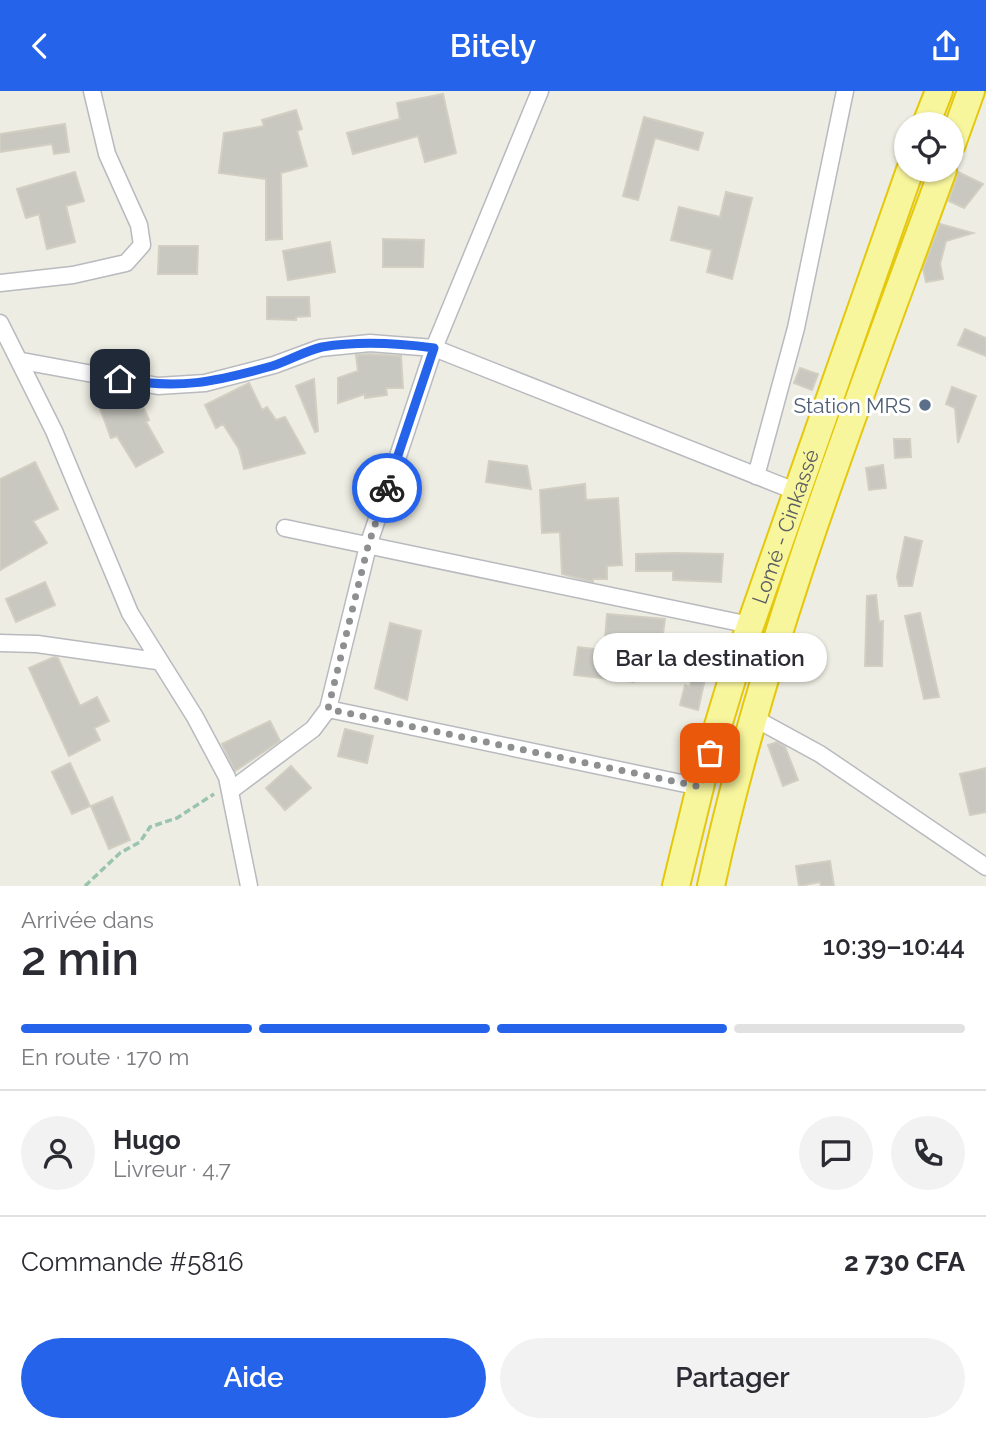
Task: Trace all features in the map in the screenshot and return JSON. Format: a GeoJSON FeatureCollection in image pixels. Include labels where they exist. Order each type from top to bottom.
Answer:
{"type":"FeatureCollection","features":[{"type":"Feature","properties":{"kind":"highway"},"geometry":{"type":"LineString","coordinates":[[931,112],[939,91]]}},
{"type":"Feature","properties":{"kind":"highway"},"geometry":{"type":"LineString","coordinates":[[964,112],[971,91]]}},
{"type":"Feature","properties":{"kind":"highway","name":"Lomé - Cinkassé"},"geometry":{"type":"LineString","coordinates":[[676,886],[701,787],[750,625],[906,182]]}},
{"type":"Feature","properties":{"kind":"highway","name":"Lomé - Cinkassé"},"geometry":{"type":"LineString","coordinates":[[711,886],[732,787],[820,513],[939,182]]}},
{"type":"Feature","properties":{"kind":"highway"},"geometry":{"type":"LineString","coordinates":[[858,313],[886,324]]}},
{"type":"Feature","properties":{"kind":"highway"},"geometry":{"type":"LineString","coordinates":[[684,851],[717,859]]}},
{"type":"Feature","properties":{"kind":"street"},"geometry":{"type":"LineString","coordinates":[[0,283],[74,275],[126,263],[142,246],[139,225],[107,154],[92,91]]}},
{"type":"Feature","properties":{"kind":"street"},"geometry":{"type":"LineString","coordinates":[[229,788],[313,729],[328,709],[368,546],[434,348],[540,91]]}},
{"type":"Feature","properties":{"kind":"street"},"geometry":{"type":"LineString","coordinates":[[756,476],[796,328],[845,91]]}},
{"type":"Feature","properties":{"kind":"street"},"geometry":{"type":"LineString","coordinates":[[0,323],[22,361],[81,491],[118,587],[157,661],[213,748],[229,788],[249,886]]}},
{"type":"Feature","properties":{"kind":"street"},"geometry":{"type":"LineString","coordinates":[[22,361],[158,386],[205,383],[274,365],[320,348],[370,343],[434,348],[795,491]]}},
{"type":"Feature","properties":{"kind":"street"},"geometry":{"type":"LineString","coordinates":[[285,528],[750,625]]}},
{"type":"Feature","properties":{"kind":"street"},"geometry":{"type":"LineString","coordinates":[[0,643],[37,644],[157,661]]}},
{"type":"Feature","properties":{"kind":"street"},"geometry":{"type":"LineString","coordinates":[[328,709],[701,787]]}},
{"type":"Feature","properties":{"kind":"street"},"geometry":{"type":"LineString","coordinates":[[754,718],[820,754],[986,867]]}},
{"type":"Feature","properties":{"kind":"path"},"geometry":{"type":"LineString","coordinates":[[85,886],[120,853],[140,842],[150,827],[177,818],[229,788]]}},
{"type":"Feature","properties":{"kind":"building"},"geometry":{"type":"Polygon","coordinates":[[[443,94],[456,153],[425,162],[418,136],[353,154],[347,133],[400,119],[397,103],[443,94]]]}},
{"type":"Feature","properties":{"kind":"building"},"geometry":{"type":"Polygon","coordinates":[[[296,110],[302,129],[297,131],[307,166],[281,173],[282,239],[266,240],[266,179],[219,173],[224,133],[264,126],[262,120],[296,110]]]}},
{"type":"Feature","properties":{"kind":"building"},"geometry":{"type":"Polygon","coordinates":[[[644,117],[703,133],[698,150],[655,138],[638,200],[623,196],[644,117]]]}},
{"type":"Feature","properties":{"kind":"building"},"geometry":{"type":"Polygon","coordinates":[[[65,124],[69,152],[54,154],[52,144],[0,152],[0,134],[65,124]]]}},
{"type":"Feature","properties":{"kind":"building"},"geometry":{"type":"Polygon","coordinates":[[[75,172],[84,201],[66,206],[75,242],[47,249],[39,214],[26,218],[17,189],[75,172]]]}},
{"type":"Feature","properties":{"kind":"building"},"geometry":{"type":"Polygon","coordinates":[[[964,175],[983,184],[964,208],[949,201],[955,182],[964,182],[964,175]]]}},
{"type":"Feature","properties":{"kind":"building"},"geometry":{"type":"Polygon","coordinates":[[[726,192],[752,198],[732,279],[707,272],[712,250],[671,240],[679,207],[720,217],[726,192]]]}},
{"type":"Feature","properties":{"kind":"building"},"geometry":{"type":"Polygon","coordinates":[[[940,224],[973,233],[946,241],[940,264],[943,279],[926,282],[923,269],[940,224]]]}},
{"type":"Feature","properties":{"kind":"building"},"geometry":{"type":"Polygon","coordinates":[[[383,239],[424,240],[423,267],[383,267],[383,239]]]}},
{"type":"Feature","properties":{"kind":"building"},"geometry":{"type":"Polygon","coordinates":[[[330,242],[335,272],[288,280],[283,251],[330,242]]]}},
{"type":"Feature","properties":{"kind":"building"},"geometry":{"type":"Polygon","coordinates":[[[159,246],[198,246],[197,274],[158,274],[159,246]]]}},
{"type":"Feature","properties":{"kind":"building"},"geometry":{"type":"Polygon","coordinates":[[[267,297],[309,297],[310,316],[296,317],[296,320],[267,319],[267,297]]]}},
{"type":"Feature","properties":{"kind":"building"},"geometry":{"type":"Polygon","coordinates":[[[965,329],[986,338],[986,356],[958,345],[965,329]]]}},
{"type":"Feature","properties":{"kind":"building"},"geometry":{"type":"Polygon","coordinates":[[[356,355],[401,356],[403,388],[386,388],[387,395],[365,398],[365,394],[338,403],[338,378],[358,371],[356,355]]]}},
{"type":"Feature","properties":{"kind":"building"},"geometry":{"type":"Polygon","coordinates":[[[800,368],[818,374],[812,390],[794,383],[800,368]]]}},
{"type":"Feature","properties":{"kind":"building"},"geometry":{"type":"Polygon","coordinates":[[[314,379],[318,431],[315,432],[296,386],[314,379]]]}},
{"type":"Feature","properties":{"kind":"building"},"geometry":{"type":"Polygon","coordinates":[[[249,383],[262,410],[267,407],[276,420],[285,417],[305,453],[244,469],[239,449],[223,424],[216,428],[205,405],[249,383]]]}},
{"type":"Feature","properties":{"kind":"building"},"geometry":{"type":"Polygon","coordinates":[[[952,387],[976,396],[958,443],[955,408],[946,404],[952,387]]]}},
{"type":"Feature","properties":{"kind":"building"},"geometry":{"type":"Polygon","coordinates":[[[131,392],[137,393],[149,420],[146,422],[163,452],[136,467],[117,436],[111,438],[98,403],[131,392]]]}},
{"type":"Feature","properties":{"kind":"building"},"geometry":{"type":"Polygon","coordinates":[[[894,439],[910,439],[911,457],[895,458],[894,439]]]}},
{"type":"Feature","properties":{"kind":"building"},"geometry":{"type":"Polygon","coordinates":[[[489,461],[527,466],[531,489],[486,482],[489,461]]]}},
{"type":"Feature","properties":{"kind":"building"},"geometry":{"type":"Polygon","coordinates":[[[35,462],[58,509],[33,521],[47,543],[0,570],[0,479],[35,462]]]}},
{"type":"Feature","properties":{"kind":"building"},"geometry":{"type":"Polygon","coordinates":[[[883,465],[886,488],[869,490],[866,468],[883,465]]]}},
{"type":"Feature","properties":{"kind":"building"},"geometry":{"type":"Polygon","coordinates":[[[585,484],[586,500],[618,498],[622,565],[607,566],[607,579],[593,579],[593,582],[562,574],[560,532],[542,533],[540,490],[585,484]]]}},
{"type":"Feature","properties":{"kind":"building"},"geometry":{"type":"Polygon","coordinates":[[[905,537],[922,541],[912,586],[899,586],[897,577],[905,537]]]}},
{"type":"Feature","properties":{"kind":"building"},"geometry":{"type":"Polygon","coordinates":[[[636,554],[723,554],[721,582],[673,580],[673,571],[636,571],[636,554]]]}},
{"type":"Feature","properties":{"kind":"building"},"geometry":{"type":"Polygon","coordinates":[[[45,582],[55,605],[16,622],[6,599],[45,582]]]}},
{"type":"Feature","properties":{"kind":"building"},"geometry":{"type":"Polygon","coordinates":[[[876,595],[879,622],[883,621],[882,666],[865,666],[867,596],[876,595]]]}},
{"type":"Feature","properties":{"kind":"building"},"geometry":{"type":"Polygon","coordinates":[[[920,613],[939,697],[924,699],[905,616],[920,613]]]}},
{"type":"Feature","properties":{"kind":"building"},"geometry":{"type":"Polygon","coordinates":[[[607,614],[665,619],[657,680],[635,679],[634,682],[574,675],[578,647],[604,650],[607,614]]]}},
{"type":"Feature","properties":{"kind":"building"},"geometry":{"type":"Polygon","coordinates":[[[390,623],[421,631],[407,700],[375,688],[390,623]]]}},
{"type":"Feature","properties":{"kind":"building"},"geometry":{"type":"Polygon","coordinates":[[[696,655],[710,657],[698,710],[680,705],[685,685],[690,687],[696,655]]]}},
{"type":"Feature","properties":{"kind":"building"},"geometry":{"type":"Polygon","coordinates":[[[54,657],[58,658],[80,706],[97,697],[109,721],[94,728],[100,740],[69,756],[29,668],[54,657]]]}},
{"type":"Feature","properties":{"kind":"building"},"geometry":{"type":"Polygon","coordinates":[[[270,721],[280,741],[235,771],[222,744],[270,721]]]}},
{"type":"Feature","properties":{"kind":"building"},"geometry":{"type":"Polygon","coordinates":[[[345,729],[373,736],[367,763],[338,756],[345,729]]]}},
{"type":"Feature","properties":{"kind":"building"},"geometry":{"type":"Polygon","coordinates":[[[777,742],[785,747],[798,780],[783,786],[768,745],[777,742]]]}},
{"type":"Feature","properties":{"kind":"building"},"geometry":{"type":"Polygon","coordinates":[[[70,763],[90,806],[72,814],[52,772],[70,763]]]}},
{"type":"Feature","properties":{"kind":"building"},"geometry":{"type":"Polygon","coordinates":[[[291,766],[311,788],[285,810],[266,788],[291,766]]]}},
{"type":"Feature","properties":{"kind":"building"},"geometry":{"type":"Polygon","coordinates":[[[986,768],[986,812],[970,815],[960,774],[986,768]]]}},
{"type":"Feature","properties":{"kind":"building"},"geometry":{"type":"Polygon","coordinates":[[[112,797],[130,840],[109,849],[91,806],[112,797]]]}},
{"type":"Feature","properties":{"kind":"building"},"geometry":{"type":"Polygon","coordinates":[[[830,861],[834,886],[821,886],[820,882],[799,886],[796,866],[830,861]]]}},
{"type":"Feature","properties":{"kind":"way so far"},"geometry":{"type":"LineString","coordinates":[[387,488],[368,546],[328,709],[701,787],[710,753]]}},
{"type":"Feature","properties":{"kind":"place","name":"Station MRS"},"geometry":{"type":"Point","coordinates":[925,405]}},
{"type":"Feature","properties":{"kind":"place","name":"Bar la destination"},"geometry":{"type":"Point","coordinates":[710,753]}},
{"type":"Feature","properties":{"kind":"route"},"geometry":{"type":"LineString","coordinates":[[120,379],[158,386],[205,383],[274,365],[320,348],[370,343],[434,348],[387,488]]}}]}
